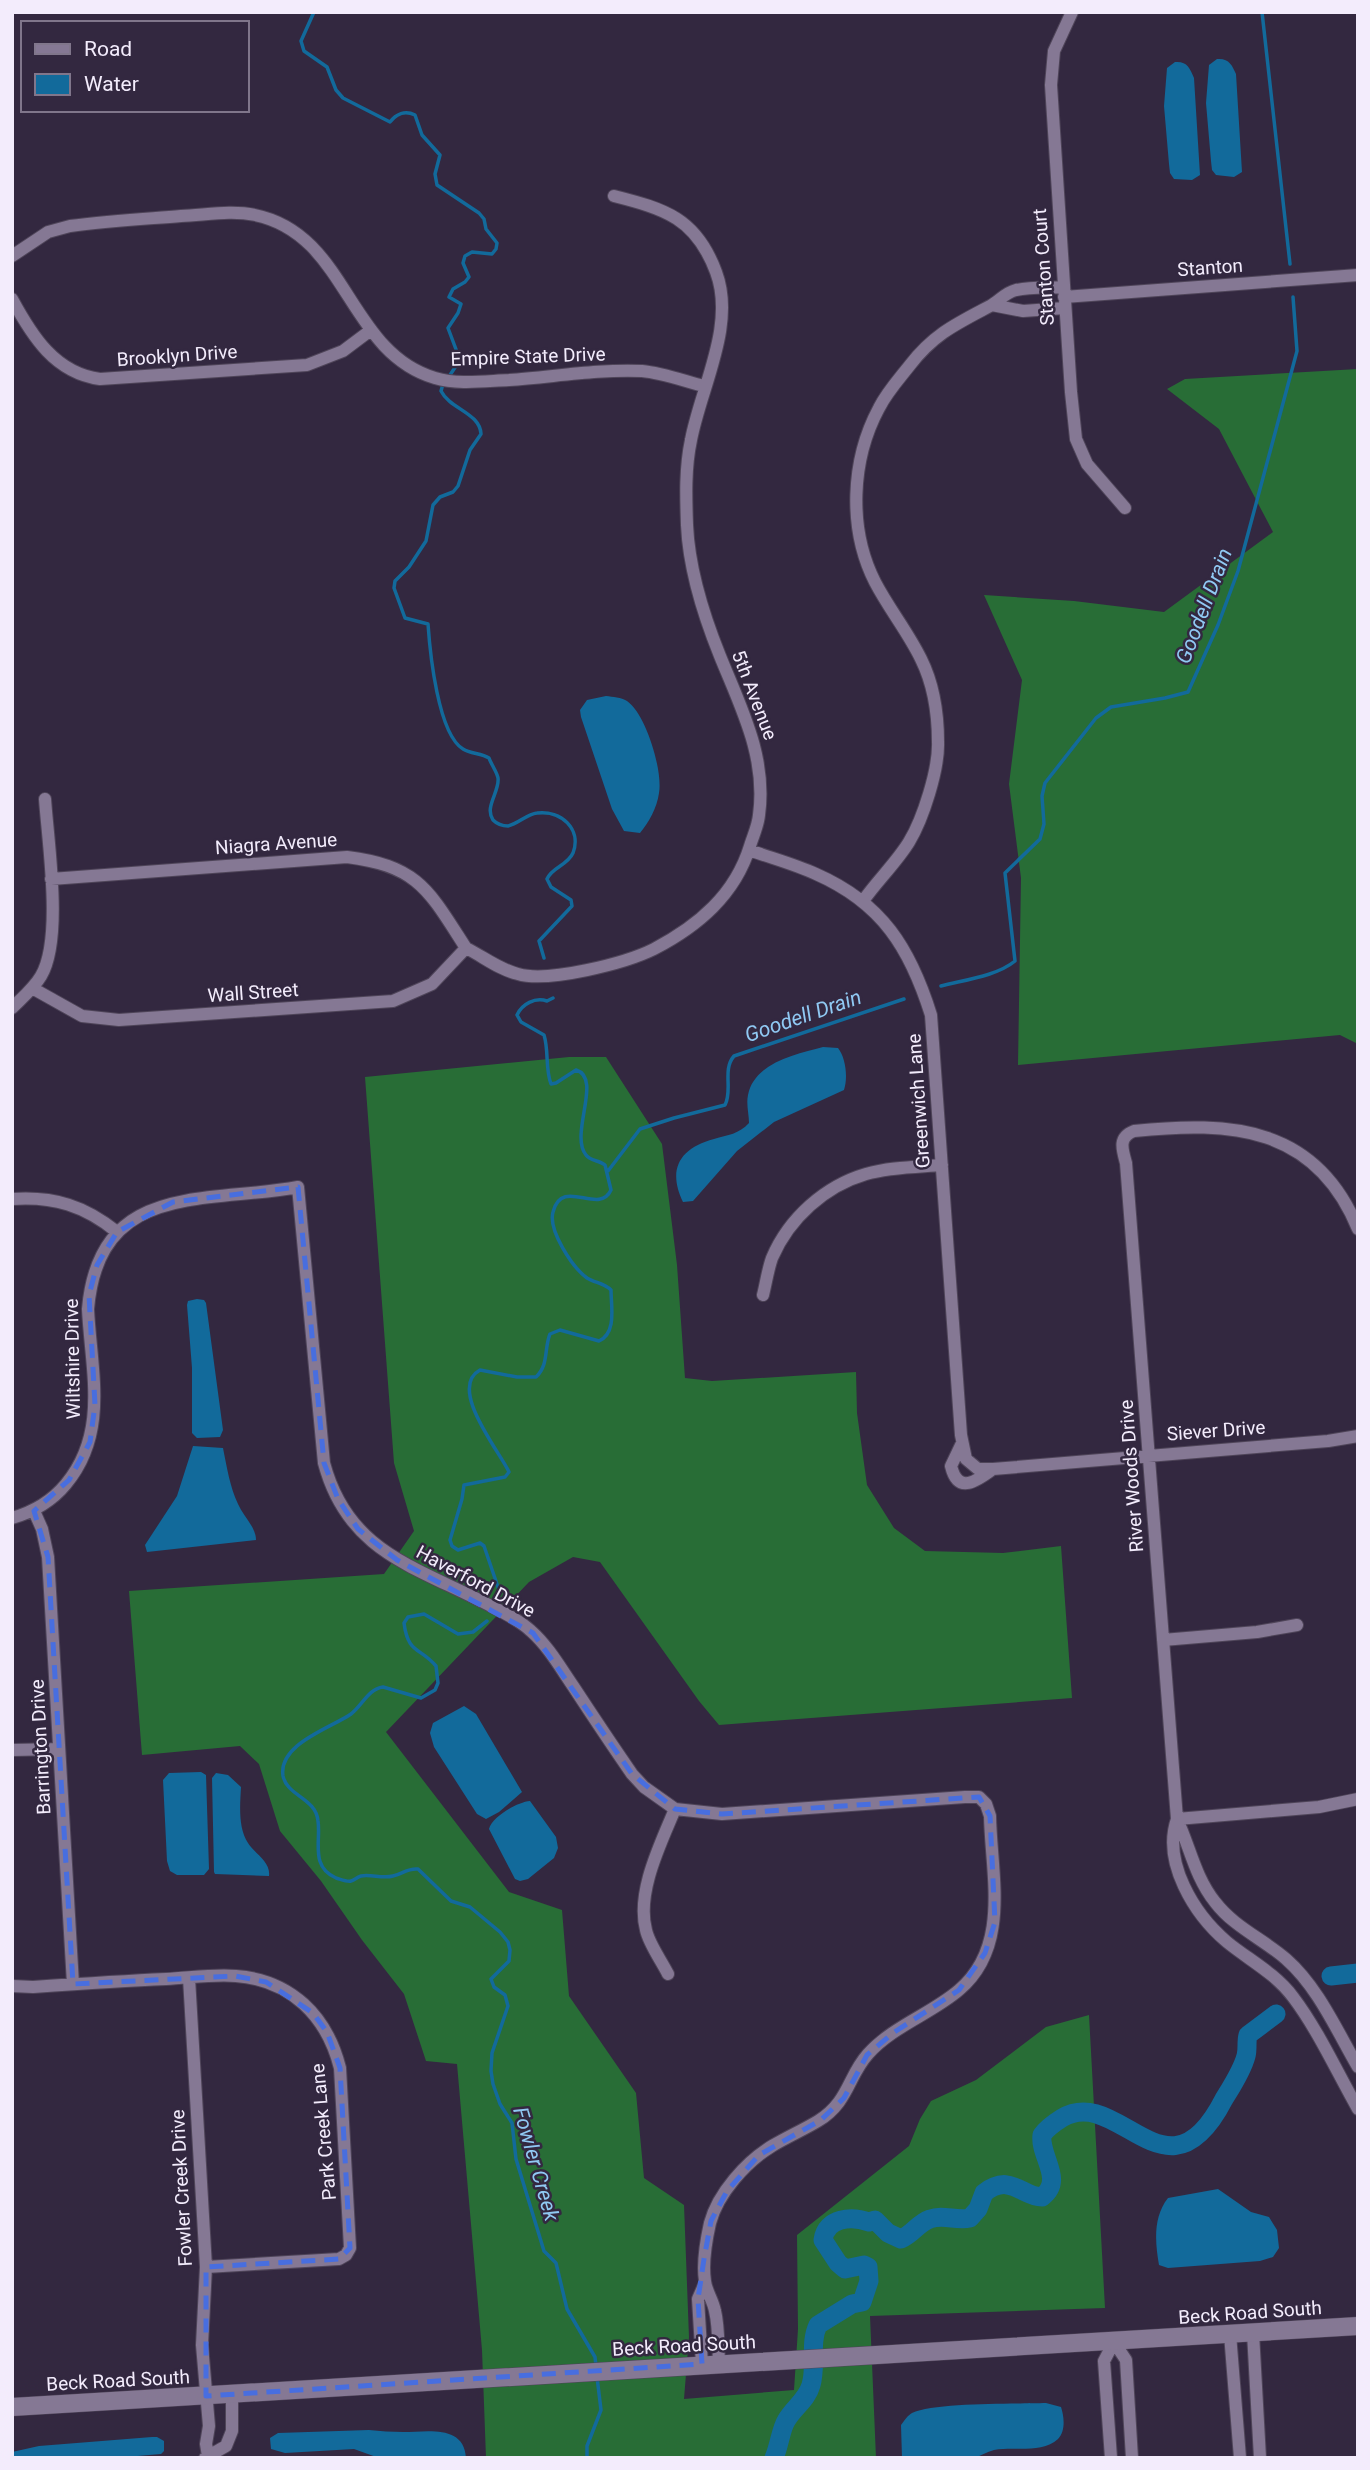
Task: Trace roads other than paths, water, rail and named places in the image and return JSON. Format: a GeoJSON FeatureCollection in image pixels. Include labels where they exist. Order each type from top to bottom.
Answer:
{"type":"FeatureCollection","features":[{"type":"Feature","properties":{"kind":"main road","name":"Beck Road South"},"geometry":{"type":"LineString","coordinates":[[12,2407],[1358,2326]]}},
{"type":"Feature","properties":{"kind":"street","name":"Stanton Court"},"geometry":{"type":"LineString","coordinates":[[1072,12],[1054,51],[1051,67],[1064,298],[1076,439],[1087,464],[1125,508]]}},
{"type":"Feature","properties":{"kind":"street","name":"5th Avenue"},"geometry":{"type":"LineString","coordinates":[[466,948],[494,966],[520,975],[539,977],[562,976],[644,954],[680,936],[718,905],[730,888],[749,849],[759,817],[757,753],[701,605],[687,529],[687,465],[690,441],[720,334],[723,310],[721,287],[711,260],[697,238],[672,215],[662,209],[614,196]]}},
{"type":"Feature","properties":{"kind":"street","name":"Empire State Drive"},"geometry":{"type":"LineString","coordinates":[[12,256],[48,232],[70,226],[226,213],[256,215],[284,225],[308,240],[321,254],[388,351],[401,361],[437,378],[466,381],[640,371],[704,386]]}},
{"type":"Feature","properties":{"kind":"street","name":"Stanton"},"geometry":{"type":"LineString","coordinates":[[1064,298],[1358,275]]}},
{"type":"Feature","properties":{"kind":"street"},"geometry":{"type":"LineString","coordinates":[[863,901],[909,842],[931,789],[939,744],[936,700],[921,659],[874,579],[862,544],[857,488],[862,453],[872,423],[888,392],[920,352],[952,325],[992,305],[1004,294],[1018,290],[1064,298]]}},
{"type":"Feature","properties":{"kind":"street"},"geometry":{"type":"LineString","coordinates":[[992,305],[1023,311],[1064,298]]}},
{"type":"Feature","properties":{"kind":"street","name":"Brooklyn Drive"},"geometry":{"type":"LineString","coordinates":[[12,299],[26,326],[58,363],[78,374],[100,379],[307,365],[343,351],[371,330]]}},
{"type":"Feature","properties":{"kind":"street"},"geometry":{"type":"LineString","coordinates":[[12,1008],[42,975],[52,943],[51,879],[45,799]]}},
{"type":"Feature","properties":{"kind":"street","name":"Greenwich Lane"},"geometry":{"type":"LineString","coordinates":[[749,849],[815,873],[863,901],[897,937],[909,958],[931,1015],[962,1443],[966,1459],[973,1466]]}},
{"type":"Feature","properties":{"kind":"street","name":"Niagra Avenue"},"geometry":{"type":"LineString","coordinates":[[51,879],[347,857],[364,859],[384,864],[415,879],[433,897],[466,948]]}},
{"type":"Feature","properties":{"kind":"street","name":"Wall Street"},"geometry":{"type":"LineString","coordinates":[[32,988],[82,1016],[119,1020],[393,1001],[432,984],[466,948]]}},
{"type":"Feature","properties":{"kind":"street","name":"River Woods Drive"},"geometry":{"type":"LineString","coordinates":[[1358,1229],[1341,1196],[1319,1170],[1279,1141],[1228,1128],[1142,1130],[1128,1133],[1122,1141],[1126,1163],[1177,1819],[1197,1874],[1216,1905],[1237,1925],[1302,1974],[1358,2067]]}},
{"type":"Feature","properties":{"kind":"street"},"geometry":{"type":"LineString","coordinates":[[763,1295],[772,1258],[786,1233],[807,1207],[827,1192],[868,1174],[942,1165]]}},
{"type":"Feature","properties":{"kind":"street","name":"Wiltshire Drive"},"geometry":{"type":"LineString","coordinates":[[12,1518],[34,1510],[52,1497],[79,1467],[90,1442],[95,1405],[88,1317],[89,1295],[97,1265],[117,1232],[147,1212],[173,1202],[197,1197],[269,1192],[298,1186]]}},
{"type":"Feature","properties":{"kind":"street","name":"Haverford Drive"},"geometry":{"type":"LineString","coordinates":[[298,1186],[324,1463],[331,1485],[358,1529],[386,1553],[508,1615],[533,1633],[550,1653],[632,1774],[644,1787],[675,1809],[722,1814],[979,1797],[986,1804],[990,1815],[995,1908],[992,1933],[976,1971],[959,1990],[893,2033],[867,2055],[844,2098],[821,2120],[759,2155],[735,2179],[710,2221],[704,2259],[705,2283],[716,2311],[710,2364]]}},
{"type":"Feature","properties":{"kind":"street"},"geometry":{"type":"LineString","coordinates":[[12,1199],[47,1198],[62,1202],[88,1211],[117,1232]]}},
{"type":"Feature","properties":{"kind":"street","name":"Siever Drive"},"geometry":{"type":"LineString","coordinates":[[973,1466],[978,1469],[993,1469],[1328,1441],[1358,1436]]}},
{"type":"Feature","properties":{"kind":"street","name":"Greenwich Lane"},"geometry":{"type":"LineString","coordinates":[[958,1480],[951,1466],[962,1443]]}},
{"type":"Feature","properties":{"kind":"street","name":"Siever Drive"},"geometry":{"type":"LineString","coordinates":[[958,1480],[965,1484],[971,1483],[993,1469]]}},
{"type":"Feature","properties":{"kind":"street","name":"Barrington Drive"},"geometry":{"type":"LineString","coordinates":[[34,1510],[42,1529],[48,1558],[73,1984]]}},
{"type":"Feature","properties":{"kind":"street"},"geometry":{"type":"LineString","coordinates":[[1163,1640],[1257,1632],[1297,1625]]}},
{"type":"Feature","properties":{"kind":"street"},"geometry":{"type":"LineString","coordinates":[[12,1751],[59,1749]]}},
{"type":"Feature","properties":{"kind":"street"},"geometry":{"type":"LineString","coordinates":[[1177,1819],[1319,1807],[1358,1799]]}},
{"type":"Feature","properties":{"kind":"street"},"geometry":{"type":"LineString","coordinates":[[668,1974],[646,1930],[645,1909],[646,1886],[675,1809]]}},
{"type":"Feature","properties":{"kind":"street","name":"River Woods Drive"},"geometry":{"type":"LineString","coordinates":[[1177,1819],[1172,1837],[1174,1856],[1184,1884],[1198,1908],[1224,1940],[1269,1973],[1294,1998],[1358,2109]]}},
{"type":"Feature","properties":{"kind":"street","name":"Park Creek Lane"},"geometry":{"type":"LineString","coordinates":[[12,1986],[235,1976],[278,1987],[303,2003],[320,2022],[333,2045],[340,2068],[350,2248],[346,2255],[330,2260],[206,2267]]}},
{"type":"Feature","properties":{"kind":"street","name":"Fowler Creek Drive"},"geometry":{"type":"LineString","coordinates":[[189,1978],[206,2267],[202,2345],[209,2426],[206,2444],[209,2457]]}},
{"type":"Feature","properties":{"kind":"street"},"geometry":{"type":"LineString","coordinates":[[1253,2333],[1260,2458]]}},
{"type":"Feature","properties":{"kind":"street"},"geometry":{"type":"LineString","coordinates":[[1230,2334],[1240,2458]]}},
{"type":"Feature","properties":{"kind":"street"},"geometry":{"type":"LineString","coordinates":[[1111,2458],[1104,2361],[1114,2342],[1126,2360],[1132,2458]]}},
{"type":"Feature","properties":{"kind":"street"},"geometry":{"type":"LineString","coordinates":[[209,2457],[226,2446],[232,2431],[232,2395]]}},
{"type":"Feature","properties":{"kind":"water"},"geometry":{"type":"Polygon","coordinates":[[[1217,59],[1227,61],[1236,74],[1242,172],[1234,177],[1216,175],[1212,170],[1206,103],[1209,65],[1217,59]]]}},
{"type":"Feature","properties":{"kind":"water"},"geometry":{"type":"Polygon","coordinates":[[[1175,62],[1188,66],[1194,78],[1200,175],[1192,180],[1174,179],[1170,173],[1164,106],[1167,68],[1175,62]]]}},
{"type":"Feature","properties":{"kind":"water"},"geometry":{"type":"Polygon","coordinates":[[[606,696],[625,700],[634,708],[647,730],[656,758],[660,783],[658,799],[640,833],[624,831],[612,809],[581,717],[580,710],[587,700],[606,696]]]}},
{"type":"Feature","properties":{"kind":"water"},"geometry":{"type":"Polygon","coordinates":[[[823,1047],[838,1048],[841,1052],[846,1068],[844,1090],[774,1122],[737,1151],[693,1201],[683,1202],[676,1180],[677,1170],[685,1154],[702,1143],[737,1132],[749,1123],[748,1095],[758,1075],[767,1068],[789,1057],[823,1047]]]}},
{"type":"Feature","properties":{"kind":"water"},"geometry":{"type":"Polygon","coordinates":[[[197,1299],[206,1303],[223,1430],[220,1437],[197,1438],[192,1433],[192,1368],[187,1305],[188,1301],[197,1299]]]}},
{"type":"Feature","properties":{"kind":"water"},"geometry":{"type":"Polygon","coordinates":[[[193,1446],[223,1448],[235,1498],[254,1531],[256,1540],[147,1552],[145,1545],[177,1496],[193,1446]]]}},
{"type":"Feature","properties":{"kind":"water"},"geometry":{"type":"Polygon","coordinates":[[[464,1706],[476,1714],[522,1792],[499,1812],[486,1819],[477,1814],[434,1747],[430,1733],[433,1723],[464,1706]]]}},
{"type":"Feature","properties":{"kind":"water"},"geometry":{"type":"Polygon","coordinates":[[[201,1772],[206,1775],[209,1869],[204,1875],[177,1875],[170,1871],[167,1861],[163,1780],[169,1773],[201,1772]]]}},
{"type":"Feature","properties":{"kind":"water"},"geometry":{"type":"Polygon","coordinates":[[[216,1773],[228,1775],[241,1787],[240,1816],[245,1837],[268,1866],[269,1876],[215,1874],[212,1778],[216,1773]]]}},
{"type":"Feature","properties":{"kind":"water"},"geometry":{"type":"Polygon","coordinates":[[[530,1801],[556,1837],[558,1848],[554,1858],[528,1879],[520,1881],[515,1879],[489,1829],[506,1811],[530,1801]]]}},
{"type":"Feature","properties":{"kind":"water"},"geometry":{"type":"Polygon","coordinates":[[[1218,2189],[1251,2212],[1269,2217],[1277,2230],[1279,2248],[1273,2257],[1260,2261],[1168,2268],[1159,2265],[1156,2239],[1158,2221],[1168,2198],[1218,2189]]]}},
{"type":"Feature","properties":{"kind":"water"},"geometry":{"type":"Polygon","coordinates":[[[1046,2403],[1061,2407],[1064,2423],[1058,2439],[1051,2444],[1028,2449],[994,2450],[967,2459],[902,2458],[901,2425],[912,2413],[957,2405],[1046,2403]]]}},
{"type":"Feature","properties":{"kind":"water"},"geometry":{"type":"Polygon","coordinates":[[[369,2430],[443,2432],[459,2440],[464,2447],[466,2458],[379,2458],[354,2449],[285,2453],[271,2449],[270,2438],[278,2433],[369,2430]]]}},
{"type":"Feature","properties":{"kind":"water"},"geometry":{"type":"Polygon","coordinates":[[[157,2437],[164,2441],[164,2451],[161,2454],[114,2458],[12,2458],[12,2452],[39,2446],[157,2437]]]}},
{"type":"Feature","properties":{"kind":"waterway","name":"Fowler Creek"},"geometry":{"type":"LineString","coordinates":[[314,12],[301,41],[304,51],[327,67],[336,90],[343,98],[390,122],[401,114],[415,115],[422,135],[440,155],[435,174],[437,185],[479,213],[484,219],[486,229],[497,243],[492,254],[472,252],[465,256],[463,263],[469,277],[453,289],[449,297],[461,304],[448,328],[460,360],[448,378]]}},
{"type":"Feature","properties":{"kind":"waterway","name":"Goodell Drain"},"geometry":{"type":"LineString","coordinates":[[1262,12],[1290,264]]}},
{"type":"Feature","properties":{"kind":"waterway","name":"Goodell Drain"},"geometry":{"type":"LineString","coordinates":[[941,986],[990,974],[1015,961],[1005,873],[1040,839],[1044,824],[1042,796],[1045,783],[1096,718],[1111,707],[1188,692],[1218,625],[1238,571],[1297,351],[1293,297]]}},
{"type":"Feature","properties":{"kind":"waterway","name":"Fowler Creek"},"geometry":{"type":"LineString","coordinates":[[443,384],[441,391],[445,397],[476,421],[481,434],[470,450],[458,486],[453,492],[440,497],[433,505],[426,541],[409,567],[395,581],[394,588],[405,618],[428,624],[441,711],[454,741],[466,751],[489,758],[496,773],[498,783],[490,810],[493,820],[508,826],[533,814],[546,813],[561,818],[575,836],[573,853],[547,879],[551,887],[571,900],[572,906],[539,941],[544,958]]}},
{"type":"Feature","properties":{"kind":"waterway","name":"Fowler Creek"},"geometry":{"type":"LineString","coordinates":[[500,1593],[484,1546],[480,1543],[458,1550],[452,1546],[450,1540],[464,1485],[505,1477],[509,1472],[472,1405],[469,1391],[471,1379],[480,1370],[517,1377],[536,1377],[545,1362],[550,1334],[560,1330],[599,1341],[608,1332],[612,1318],[611,1290],[587,1278],[575,1266],[562,1248],[552,1220],[558,1202],[564,1197],[598,1199],[605,1197],[611,1190],[605,1165],[588,1157],[582,1146],[581,1134],[587,1095],[587,1084],[583,1075],[576,1070],[551,1084],[544,1035],[521,1022],[517,1015],[529,1002],[553,998]]}},
{"type":"Feature","properties":{"kind":"waterway","name":"Goodell Drain"},"geometry":{"type":"LineString","coordinates":[[608,1171],[640,1129],[725,1105],[729,1067],[734,1056],[904,999]]}},
{"type":"Feature","properties":{"kind":"waterway","name":"Fowler Creek"},"geometry":{"type":"LineString","coordinates":[[487,1621],[473,1632],[458,1634],[424,1614],[408,1617],[404,1623],[408,1640],[436,1666],[438,1683],[435,1690],[421,1698],[383,1687],[378,1688],[351,1714],[297,1746],[284,1765],[283,1776],[290,1788],[316,1813],[318,1853],[328,1873],[336,1878],[352,1881],[361,1876],[389,1877],[418,1869],[451,1901],[470,1907],[508,1942],[509,1961],[491,1979],[494,1987],[505,1995],[508,2006],[492,2053],[493,2084],[500,2104],[512,2123],[516,2159],[544,2251],[556,2263],[567,2309],[595,2357],[596,2366]]}},
{"type":"Feature","properties":{"kind":"waterway"},"geometry":{"type":"LineString","coordinates":[[1331,1976],[1358,1973]]}},
{"type":"Feature","properties":{"kind":"waterway"},"geometry":{"type":"LineString","coordinates":[[774,2458],[784,2424],[811,2385],[814,2340],[818,2325],[852,2304],[862,2302],[869,2281],[868,2267],[864,2265],[845,2269],[838,2263],[823,2240],[829,2227],[841,2220],[875,2220],[888,2233],[901,2239],[930,2219],[970,2218],[978,2209],[984,2193],[993,2187],[1009,2185],[1042,2197],[1051,2183],[1042,2135],[1062,2118],[1083,2112],[1103,2116],[1163,2145],[1183,2144],[1203,2130],[1233,2084],[1246,2056],[1248,2035],[1276,2014]]}},
{"type":"Feature","properties":{"kind":"waterway","name":"Fowler Creek"},"geometry":{"type":"LineString","coordinates":[[587,2458],[587,2446],[601,2410],[597,2377]]}}]}
